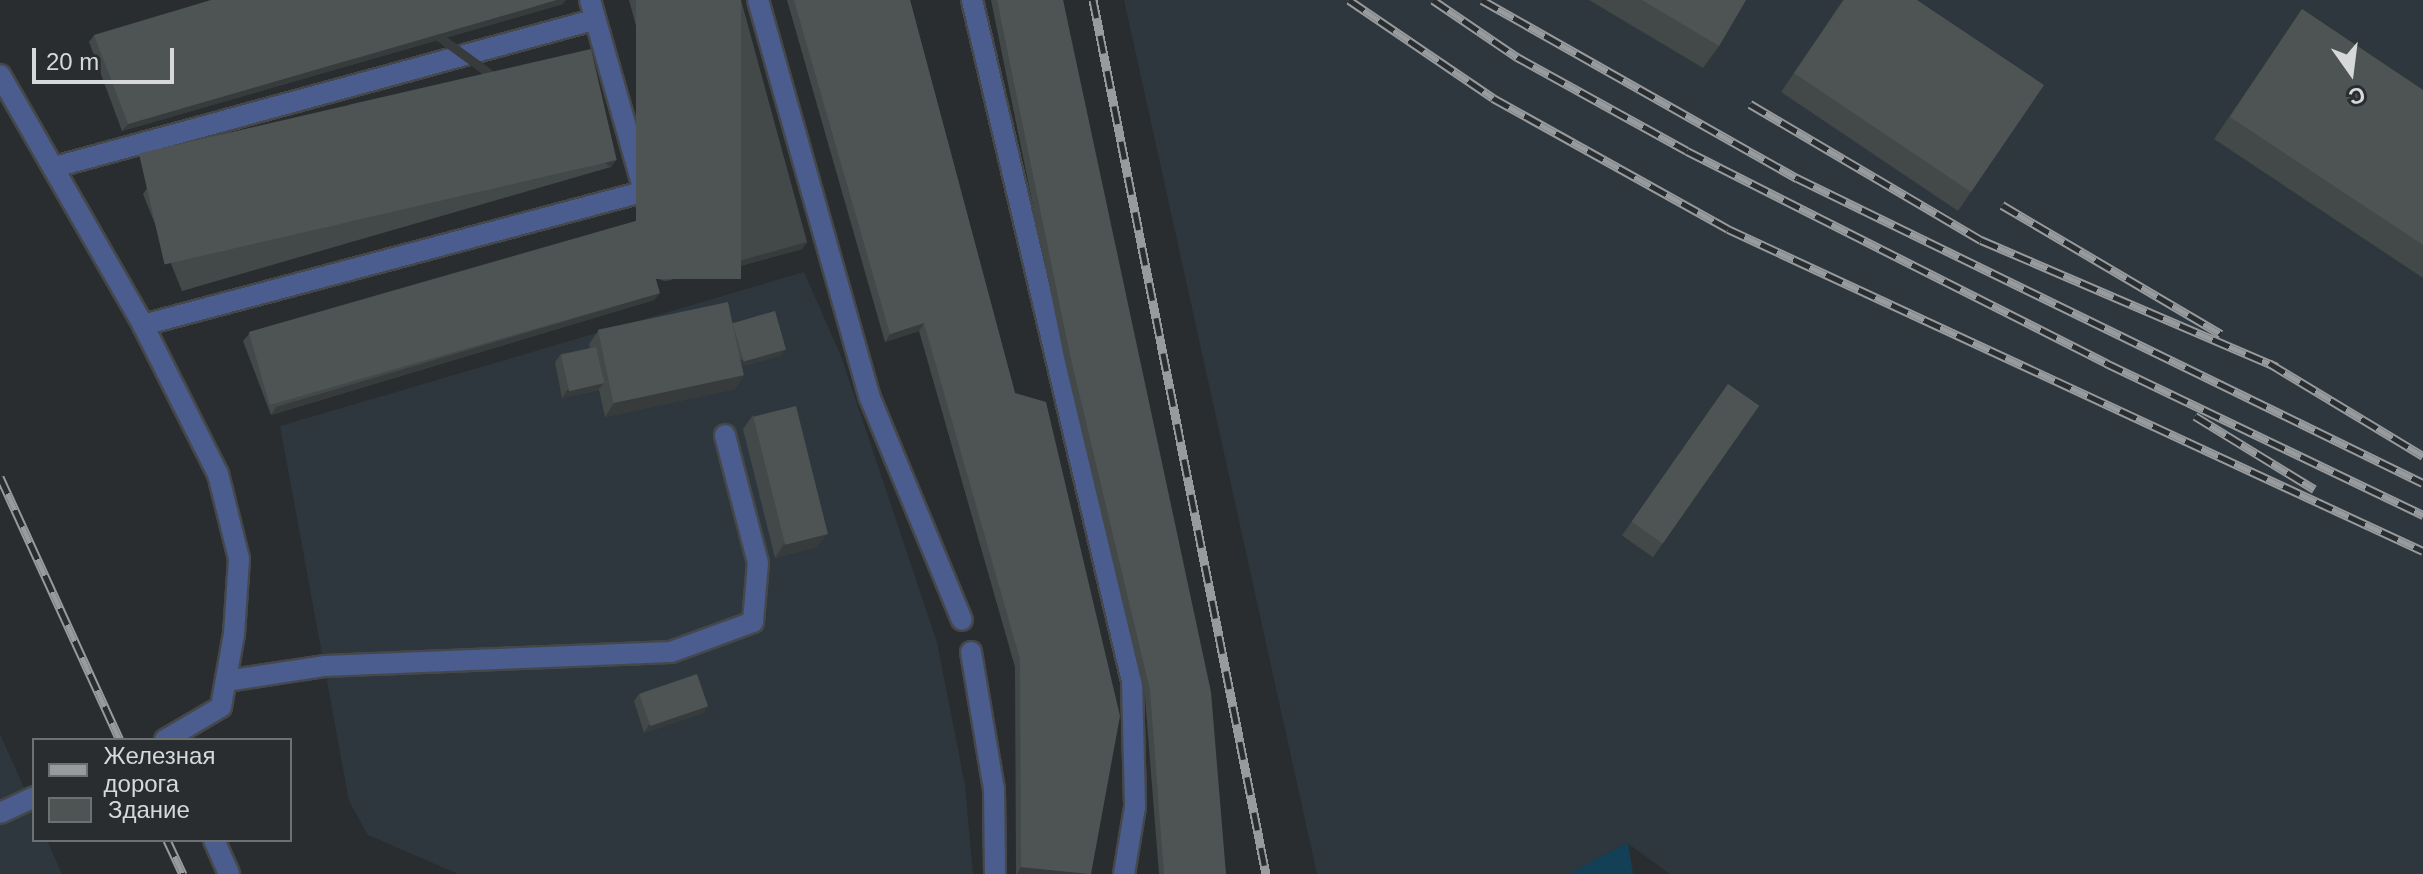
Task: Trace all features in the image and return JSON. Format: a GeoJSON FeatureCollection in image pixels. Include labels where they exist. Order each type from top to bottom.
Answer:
{"type":"FeatureCollection","features":[{"type":"Feature","properties":{"kind":"lane"},"geometry":{"type":"LineString","coordinates":[[758,0],[865,384],[962,620]]}},
{"type":"Feature","properties":{"kind":"lane"},"geometry":{"type":"LineString","coordinates":[[972,0],[1132,681],[1135,807],[1124,874]]}},
{"type":"Feature","properties":{"kind":"lane"},"geometry":{"type":"LineString","coordinates":[[55,167],[592,10],[666,268]]}},
{"type":"Feature","properties":{"kind":"lane"},"geometry":{"type":"LineString","coordinates":[[0,55],[3,78],[143,325],[218,474],[239,559],[226,681],[221,707],[170,738]]}},
{"type":"Feature","properties":{"kind":"lane"},"geometry":{"type":"LineString","coordinates":[[143,325],[642,192]]}},
{"type":"Feature","properties":{"kind":"lane"},"geometry":{"type":"LineString","coordinates":[[226,681],[324,666],[671,652],[753,622],[758,563],[725,435]]}},
{"type":"Feature","properties":{"kind":"lane"},"geometry":{"type":"LineString","coordinates":[[971,652],[994,790],[995,874]]}},
{"type":"Feature","properties":{"kind":"lane"},"geometry":{"type":"LineString","coordinates":[[0,813],[32,798]]}},
{"type":"Feature","properties":{"kind":"lane"},"geometry":{"type":"LineString","coordinates":[[215,842],[229,874]]}},
{"type":"Feature","properties":{"kind":"shaded area"},"geometry":{"type":"Polygon","coordinates":[[[1124,0],[2423,0],[2423,874],[1670,874],[1627,843],[1568,874],[1317,874],[1124,0]]]}},
{"type":"Feature","properties":{"kind":"shaded area"},"geometry":{"type":"Polygon","coordinates":[[[804,272],[841,356],[937,642],[965,785],[973,874],[458,874],[368,835],[349,801],[280,426],[804,272]]]}},
{"type":"Feature","properties":{"kind":"shaded area"},"geometry":{"type":"Polygon","coordinates":[[[0,734],[32,806],[32,842],[48,842],[62,874],[0,874],[0,734]]]}},
{"type":"Feature","properties":{"kind":"shaded area"},"geometry":{"type":"Polygon","coordinates":[[[1627,843],[1633,874],[1568,874],[1627,843]]]}},
{"type":"Feature","properties":{"kind":"building"},"geometry":{"type":"Polygon","coordinates":[[[211,0],[557,0],[128,124],[94,35],[211,0]]]}},
{"type":"Feature","properties":{"kind":"building"},"geometry":{"type":"Polygon","coordinates":[[[636,0],[741,0],[741,279],[636,279],[636,0]]]}},
{"type":"Feature","properties":{"kind":"building"},"geometry":{"type":"Polygon","coordinates":[[[794,0],[910,0],[1015,393],[1046,402],[1120,716],[1091,874],[1021,867],[1020,659],[924,323],[890,334],[794,0]]]}},
{"type":"Feature","properties":{"kind":"building"},"geometry":{"type":"Polygon","coordinates":[[[997,0],[1063,0],[1211,692],[1226,874],[1164,874],[1150,690],[1070,355],[997,0]]]}},
{"type":"Feature","properties":{"kind":"building"},"geometry":{"type":"Polygon","coordinates":[[[1642,0],[1746,0],[1719,46],[1642,0]]]}},
{"type":"Feature","properties":{"kind":"building"},"geometry":{"type":"Polygon","coordinates":[[[1844,0],[1917,0],[2044,85],[1971,192],[1794,73],[1844,0]]]}},
{"type":"Feature","properties":{"kind":"building"},"geometry":{"type":"Polygon","coordinates":[[[2302,9],[2423,90],[2423,245],[2230,117],[2302,9]]]}},
{"type":"Feature","properties":{"kind":"building"},"geometry":{"type":"Polygon","coordinates":[[[591,49],[617,160],[165,264],[139,153],[591,49]]]}},
{"type":"Feature","properties":{"kind":"building"},"geometry":{"type":"Polygon","coordinates":[[[639,220],[660,293],[270,405],[249,332],[639,220]]]}},
{"type":"Feature","properties":{"kind":"building"},"geometry":{"type":"Polygon","coordinates":[[[728,302],[744,375],[613,403],[598,330],[728,302]]]}},
{"type":"Feature","properties":{"kind":"building"},"geometry":{"type":"Polygon","coordinates":[[[775,311],[786,349],[744,362],[733,323],[775,311]]]}},
{"type":"Feature","properties":{"kind":"building"},"geometry":{"type":"Polygon","coordinates":[[[596,347],[604,383],[569,391],[561,355],[596,347]]]}},
{"type":"Feature","properties":{"kind":"building"},"geometry":{"type":"Polygon","coordinates":[[[1728,384],[1759,406],[1663,543],[1632,522],[1728,384]]]}},
{"type":"Feature","properties":{"kind":"building"},"geometry":{"type":"Polygon","coordinates":[[[796,406],[828,534],[785,545],[753,417],[796,406]]]}},
{"type":"Feature","properties":{"kind":"building"},"geometry":{"type":"Polygon","coordinates":[[[697,674],[708,706],[650,726],[639,694],[697,674]]]}},
{"type":"Feature","properties":{"kind":"railway"},"geometry":{"type":"LineString","coordinates":[[1093,0],[1266,874]]}},
{"type":"Feature","properties":{"kind":"railway"},"geometry":{"type":"LineString","coordinates":[[1349,0],[1493,98],[1728,229],[2423,551]]}},
{"type":"Feature","properties":{"kind":"railway"},"geometry":{"type":"LineString","coordinates":[[1433,0],[1517,57],[1687,151],[2106,363],[2423,515]]}},
{"type":"Feature","properties":{"kind":"railway"},"geometry":{"type":"LineString","coordinates":[[1482,0],[1797,178],[2423,483]]}},
{"type":"Feature","properties":{"kind":"railway"},"geometry":{"type":"LineString","coordinates":[[1750,104],[1981,240],[2277,367]]}},
{"type":"Feature","properties":{"kind":"railway"},"geometry":{"type":"LineString","coordinates":[[2002,205],[2221,334]]}},
{"type":"Feature","properties":{"kind":"railway"},"geometry":{"type":"LineString","coordinates":[[2269,363],[2423,456]]}},
{"type":"Feature","properties":{"kind":"railway"},"geometry":{"type":"LineString","coordinates":[[2195,416],[2314,489]]}},
{"type":"Feature","properties":{"kind":"railway"},"geometry":{"type":"LineString","coordinates":[[0,477],[119,738]]}},
{"type":"Feature","properties":{"kind":"railway"},"geometry":{"type":"LineString","coordinates":[[168,842],[183,874]]}}]}
